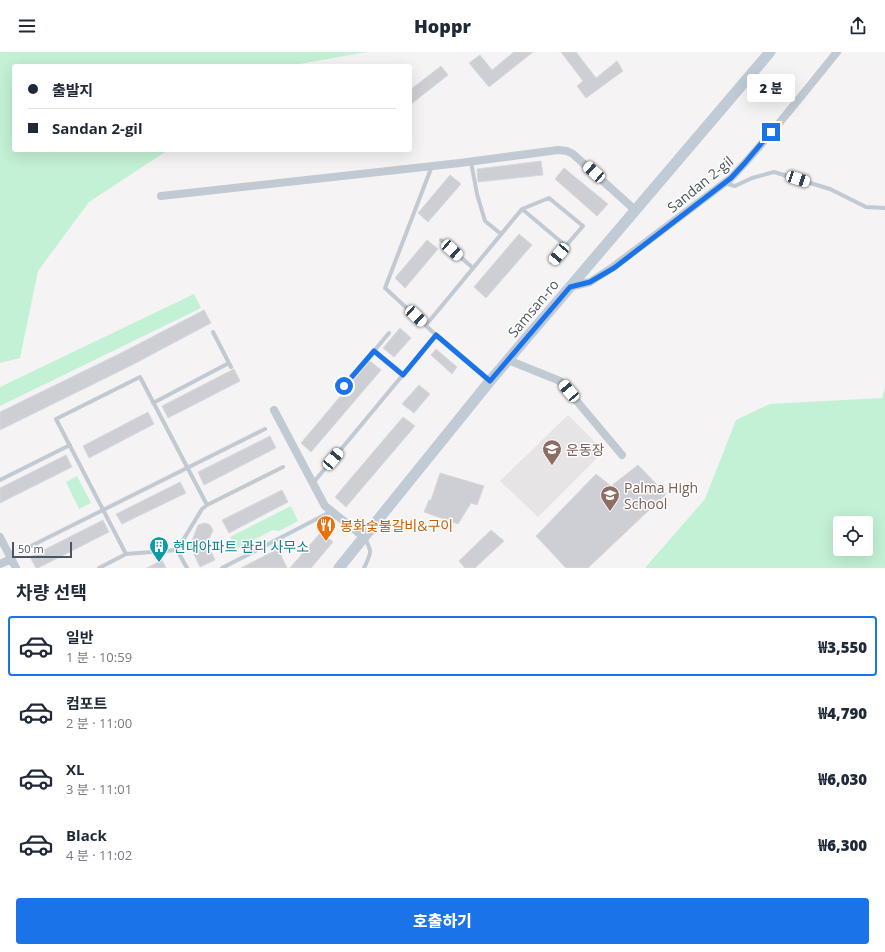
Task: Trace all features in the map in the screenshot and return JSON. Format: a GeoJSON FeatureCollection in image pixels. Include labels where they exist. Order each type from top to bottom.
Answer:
{"type":"FeatureCollection","features":[{"type":"Feature","properties":{"kind":"main road","name":"Samsan-ro"},"geometry":{"type":"LineString","coordinates":[[339,568],[490,381],[769,52]]}},
{"type":"Feature","properties":{"kind":"street","name":"Sandan 2-gil"},"geometry":{"type":"LineString","coordinates":[[570,287],[590,282],[614,268],[731,178],[753,154],[837,52]]}},
{"type":"Feature","properties":{"kind":"street"},"geometry":{"type":"LineString","coordinates":[[161,196],[432,165],[471,162],[558,150],[567,151],[573,154],[635,210]]}},
{"type":"Feature","properties":{"kind":"street"},"geometry":{"type":"LineString","coordinates":[[508,360],[560,381],[622,455]]}},
{"type":"Feature","properties":{"kind":"street"},"geometry":{"type":"LineString","coordinates":[[274,410],[325,506],[364,537]]}},
{"type":"Feature","properties":{"kind":"street"},"geometry":{"type":"LineString","coordinates":[[0,537],[16,568]]}},
{"type":"Feature","properties":{"kind":"street"},"geometry":{"type":"LineString","coordinates":[[0,564],[11,559]]}},
{"type":"Feature","properties":{"kind":"lane"},"geometry":{"type":"LineString","coordinates":[[471,162],[476,194],[485,221],[501,234]]}},
{"type":"Feature","properties":{"kind":"lane"},"geometry":{"type":"LineString","coordinates":[[432,165],[385,288],[436,335],[490,381]]}},
{"type":"Feature","properties":{"kind":"lane"},"geometry":{"type":"LineString","coordinates":[[724,183],[735,186],[752,178],[774,172],[830,189],[866,207],[885,208]]}},
{"type":"Feature","properties":{"kind":"lane"},"geometry":{"type":"LineString","coordinates":[[426,325],[522,209],[549,198],[583,226],[552,262]]}},
{"type":"Feature","properties":{"kind":"lane"},"geometry":{"type":"LineString","coordinates":[[522,209],[566,246]]}},
{"type":"Feature","properties":{"kind":"lane"},"geometry":{"type":"LineString","coordinates":[[441,240],[473,268]]}},
{"type":"Feature","properties":{"kind":"lane"},"geometry":{"type":"LineString","coordinates":[[153,402],[230,365],[213,332]]}},
{"type":"Feature","properties":{"kind":"lane"},"geometry":{"type":"LineString","coordinates":[[344,386],[389,332]]}},
{"type":"Feature","properties":{"kind":"lane"},"geometry":{"type":"LineString","coordinates":[[313,483],[436,335]]}},
{"type":"Feature","properties":{"kind":"lane"},"geometry":{"type":"LineString","coordinates":[[374,351],[403,375]]}},
{"type":"Feature","properties":{"kind":"lane"},"geometry":{"type":"LineString","coordinates":[[126,554],[56,419],[140,377],[207,505]]}},
{"type":"Feature","properties":{"kind":"lane"},"geometry":{"type":"LineString","coordinates":[[29,547],[265,429]]}},
{"type":"Feature","properties":{"kind":"lane"},"geometry":{"type":"LineString","coordinates":[[0,480],[70,445]]}},
{"type":"Feature","properties":{"kind":"lane"},"geometry":{"type":"LineString","coordinates":[[177,550],[202,508],[283,467]]}},
{"type":"Feature","properties":{"kind":"lane"},"geometry":{"type":"LineString","coordinates":[[222,568],[332,512]]}},
{"type":"Feature","properties":{"kind":"lane"},"geometry":{"type":"LineString","coordinates":[[364,537],[370,548],[369,556],[364,568]]}},
{"type":"Feature","properties":{"kind":"lane"},"geometry":{"type":"LineString","coordinates":[[99,568],[126,554],[177,550]]}},
{"type":"Feature","properties":{"kind":"lane"},"geometry":{"type":"LineString","coordinates":[[177,550],[187,568]]}},
{"type":"Feature","properties":{"kind":"shaded area","name":"운동장"},"geometry":{"type":"Polygon","coordinates":[[[568,415],[604,451],[538,517],[500,481],[568,415]]]}},
{"type":"Feature","properties":{"kind":"green space"},"geometry":{"type":"Polygon","coordinates":[[[0,52],[367,52],[299,64],[12,64],[12,152],[165,152],[89,202],[38,271],[20,358],[0,363],[0,52]]]}},
{"type":"Feature","properties":{"kind":"green space"},"geometry":{"type":"Polygon","coordinates":[[[194,294],[201,308],[0,406],[0,387],[194,294]]]}},
{"type":"Feature","properties":{"kind":"green space"},"geometry":{"type":"Polygon","coordinates":[[[885,387],[885,568],[645,568],[705,499],[736,420],[770,404],[882,398],[885,387]]]}},
{"type":"Feature","properties":{"kind":"green space"},"geometry":{"type":"Polygon","coordinates":[[[77,476],[91,503],[79,509],[66,482],[77,476]]]}},
{"type":"Feature","properties":{"kind":"green space"},"geometry":{"type":"Polygon","coordinates":[[[291,506],[298,521],[279,531],[273,530],[236,549],[230,537],[291,506]]]}},
{"type":"Feature","properties":{"kind":"building"},"geometry":{"type":"Polygon","coordinates":[[[514,52],[533,52],[489,87],[469,63],[480,55],[492,70],[514,52]]]}},
{"type":"Feature","properties":{"kind":"building"},"geometry":{"type":"Polygon","coordinates":[[[561,52],[576,52],[596,78],[617,61],[623,71],[586,98],[577,86],[583,81],[561,52]]]}},
{"type":"Feature","properties":{"kind":"building"},"geometry":{"type":"Polygon","coordinates":[[[441,66],[448,75],[412,103],[412,88],[441,66]]]}},
{"type":"Feature","properties":{"kind":"building"},"geometry":{"type":"Polygon","coordinates":[[[541,161],[543,175],[478,182],[477,169],[541,161]]]}},
{"type":"Feature","properties":{"kind":"building"},"geometry":{"type":"Polygon","coordinates":[[[564,168],[608,204],[597,216],[555,179],[564,168]]]}},
{"type":"Feature","properties":{"kind":"building"},"geometry":{"type":"Polygon","coordinates":[[[450,175],[461,184],[428,222],[418,213],[450,175]]]}},
{"type":"Feature","properties":{"kind":"building"},"geometry":{"type":"Polygon","coordinates":[[[519,234],[532,245],[486,298],[474,287],[519,234]]]}},
{"type":"Feature","properties":{"kind":"building"},"geometry":{"type":"Polygon","coordinates":[[[427,240],[438,249],[405,288],[395,278],[427,240]]]}},
{"type":"Feature","properties":{"kind":"building"},"geometry":{"type":"Polygon","coordinates":[[[204,310],[211,323],[130,366],[0,430],[0,412],[123,352],[204,310]]]}},
{"type":"Feature","properties":{"kind":"building"},"geometry":{"type":"Polygon","coordinates":[[[400,328],[411,338],[394,357],[383,348],[400,328]]]}},
{"type":"Feature","properties":{"kind":"building"},"geometry":{"type":"Polygon","coordinates":[[[436,349],[457,367],[452,374],[431,355],[436,349]]]}},
{"type":"Feature","properties":{"kind":"building"},"geometry":{"type":"Polygon","coordinates":[[[370,361],[381,370],[311,452],[301,443],[370,361]]]}},
{"type":"Feature","properties":{"kind":"building"},"geometry":{"type":"Polygon","coordinates":[[[234,369],[240,381],[168,418],[162,406],[234,369]]]}},
{"type":"Feature","properties":{"kind":"building"},"geometry":{"type":"Polygon","coordinates":[[[419,385],[430,394],[414,413],[402,404],[419,385]]]}},
{"type":"Feature","properties":{"kind":"building"},"geometry":{"type":"Polygon","coordinates":[[[148,412],[154,424],[89,458],[83,446],[148,412]]]}},
{"type":"Feature","properties":{"kind":"building"},"geometry":{"type":"Polygon","coordinates":[[[403,417],[415,426],[346,507],[335,497],[403,417]]]}},
{"type":"Feature","properties":{"kind":"building"},"geometry":{"type":"Polygon","coordinates":[[[270,436],[276,448],[204,485],[198,472],[270,436]]]}},
{"type":"Feature","properties":{"kind":"building"},"geometry":{"type":"Polygon","coordinates":[[[66,455],[72,467],[0,503],[0,488],[66,455]]]}},
{"type":"Feature","properties":{"kind":"building"},"geometry":{"type":"Polygon","coordinates":[[[638,465],[666,494],[588,568],[566,568],[536,536],[596,474],[611,486],[638,465]]]}},
{"type":"Feature","properties":{"kind":"building"},"geometry":{"type":"Polygon","coordinates":[[[440,473],[484,486],[477,505],[471,503],[458,524],[424,512],[429,500],[431,500],[440,473]]]}},
{"type":"Feature","properties":{"kind":"building"},"geometry":{"type":"Polygon","coordinates":[[[180,482],[186,493],[122,524],[116,514],[180,482]]]}},
{"type":"Feature","properties":{"kind":"building"},"geometry":{"type":"Polygon","coordinates":[[[282,490],[288,502],[229,533],[222,520],[282,490]]]}},
{"type":"Feature","properties":{"kind":"building"},"geometry":{"type":"Polygon","coordinates":[[[103,520],[109,532],[36,568],[30,557],[103,520]]]}},
{"type":"Feature","properties":{"kind":"building"},"geometry":{"type":"Polygon","coordinates":[[[205,523],[210,525],[213,530],[207,543],[215,560],[200,567],[190,546],[198,525],[205,523]]]}},
{"type":"Feature","properties":{"kind":"building"},"geometry":{"type":"Polygon","coordinates":[[[491,530],[504,541],[475,568],[465,568],[459,561],[491,530]]]}},
{"type":"Feature","properties":{"kind":"building"},"geometry":{"type":"Polygon","coordinates":[[[321,532],[333,542],[311,568],[290,568],[321,532]]]}},
{"type":"Feature","properties":{"kind":"building"},"geometry":{"type":"Polygon","coordinates":[[[278,549],[287,568],[241,568],[278,549]]]}},
{"type":"Feature","properties":{"kind":"building","name":"현대아파트 관리 사무소"},"geometry":{"type":"Polygon","coordinates":[[[162,560],[166,568],[147,568],[162,560]]]}},
{"type":"Feature","properties":{"kind":"place","name":"운동장"},"geometry":{"type":"Point","coordinates":[552,466]}},
{"type":"Feature","properties":{"kind":"place","name":"Palma High School"},"geometry":{"type":"Point","coordinates":[610,512]}},
{"type":"Feature","properties":{"kind":"place","name":"봉화숯불갈비&구이"},"geometry":{"type":"Point","coordinates":[326,542]}},
{"type":"Feature","properties":{"kind":"place","name":"현대아파트 관리 사무소"},"geometry":{"type":"Point","coordinates":[159,563]}},
{"type":"Feature","properties":{"kind":"route"},"geometry":{"type":"LineString","coordinates":[[344,386],[374,351],[403,375],[436,335],[490,381],[570,287],[590,282],[614,268],[731,178],[771,132]]}}]}
